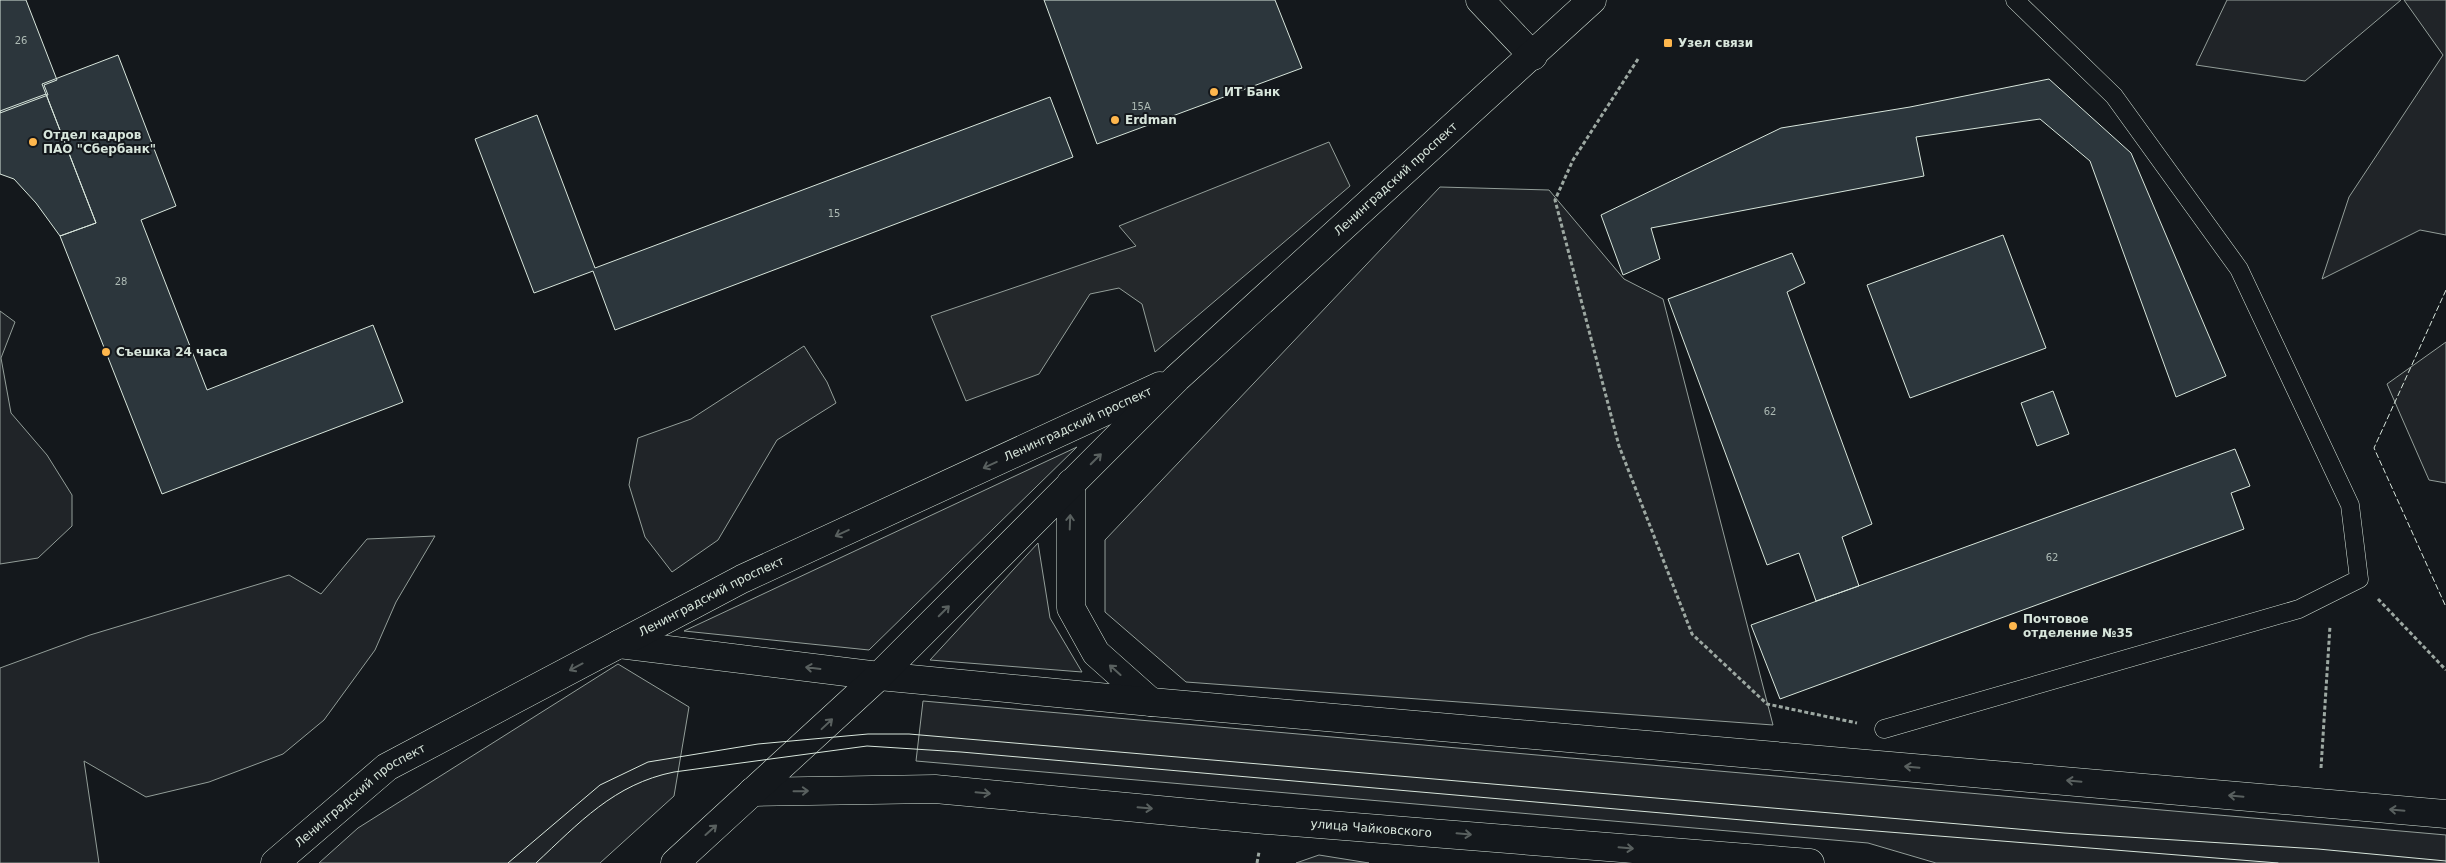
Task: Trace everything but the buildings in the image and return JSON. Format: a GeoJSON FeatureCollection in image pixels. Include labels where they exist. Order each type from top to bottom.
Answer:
{"type":"FeatureCollection","features":[{"type":"Feature","properties":{"kind":"main road"},"geometry":{"type":"LineString","coordinates":[[1480,0],[1533,56]]}},
{"type":"Feature","properties":{"kind":"main road","name":"Ленинградский проспект"},"geometry":{"type":"LineString","coordinates":[[675,863],[879,676],[1177,378],[1533,56],[1592,0]]}},
{"type":"Feature","properties":{"kind":"main road","name":"Ленинградский проспект"},"geometry":{"type":"LineString","coordinates":[[275,863],[387,767],[742,579],[1177,378]]}},
{"type":"Feature","properties":{"kind":"main road"},"geometry":{"type":"LineString","coordinates":[[1071,484],[1071,608],[1096,653],[1151,702]]}},
{"type":"Feature","properties":{"kind":"main road"},"geometry":{"type":"LineString","coordinates":[[619,644],[879,676],[1151,702],[2446,814]]}},
{"type":"Feature","properties":{"kind":"main road","name":"улица Чайковского"},"geometry":{"type":"LineString","coordinates":[[752,792],[935,789],[1266,820],[1810,863]]}},
{"type":"Feature","properties":{"kind":"lane"},"geometry":{"type":"LineString","coordinates":[[1884,729],[2299,609],[2359,579],[2350,504],[2239,269],[2114,96],[2015,0]]}},
{"type":"Feature","properties":{"kind":"path"},"geometry":{"type":"LineString","coordinates":[[1638,59],[1574,160],[1555,200],[1619,446],[1692,634],[1767,704],[1884,729]]}},
{"type":"Feature","properties":{"kind":"path"},"geometry":{"type":"LineString","coordinates":[[2359,579],[2446,670]]}},
{"type":"Feature","properties":{"kind":"path"},"geometry":{"type":"LineString","coordinates":[[2321,768],[2331,593]]}},
{"type":"Feature","properties":{"kind":"shaded area"},"geometry":{"type":"Polygon","coordinates":[[[2227,0],[2401,0],[2305,81],[2196,65],[2227,0]]]}},
{"type":"Feature","properties":{"kind":"shaded area"},"geometry":{"type":"Polygon","coordinates":[[[2404,0],[2446,0],[2446,235],[2420,230],[2322,279],[2349,197],[2443,55],[2404,0]]]}},
{"type":"Feature","properties":{"kind":"shaded area"},"geometry":{"type":"Polygon","coordinates":[[[1329,142],[1350,186],[1155,352],[1142,304],[1119,288],[1090,294],[1039,374],[966,401],[931,316],[1136,246],[1119,226],[1329,142]]]}},
{"type":"Feature","properties":{"kind":"shaded area"},"geometry":{"type":"Polygon","coordinates":[[[1440,187],[1549,190],[1624,279],[1663,299],[1773,725],[1186,682],[1105,612],[1105,540],[1440,187]]]}},
{"type":"Feature","properties":{"kind":"shaded area"},"geometry":{"type":"Polygon","coordinates":[[[0,311],[15,322],[1,358],[11,413],[47,455],[72,495],[72,526],[38,558],[0,564],[0,311]]]}},
{"type":"Feature","properties":{"kind":"shaded area"},"geometry":{"type":"Polygon","coordinates":[[[2446,342],[2446,483],[2429,480],[2387,384],[2446,342]]]}},
{"type":"Feature","properties":{"kind":"shaded area"},"geometry":{"type":"Polygon","coordinates":[[[804,346],[827,382],[836,403],[777,440],[718,540],[672,572],[645,537],[629,485],[638,438],[691,419],[804,346]]]}},
{"type":"Feature","properties":{"kind":"shaded area"},"geometry":{"type":"Polygon","coordinates":[[[1077,447],[869,650],[684,631],[1077,447]]]}},
{"type":"Feature","properties":{"kind":"shaded area"},"geometry":{"type":"Polygon","coordinates":[[[435,536],[396,602],[375,650],[324,720],[283,754],[209,782],[146,797],[84,761],[99,863],[0,863],[0,668],[90,635],[289,575],[321,594],[367,539],[435,536]]]}},
{"type":"Feature","properties":{"kind":"shaded area"},"geometry":{"type":"Polygon","coordinates":[[[1038,543],[1050,618],[1082,672],[930,660],[1038,543]]]}},
{"type":"Feature","properties":{"kind":"shaded area"},"geometry":{"type":"Polygon","coordinates":[[[618,664],[689,707],[674,796],[600,863],[319,863],[358,828],[618,664]]]}},
{"type":"Feature","properties":{"kind":"shaded area"},"geometry":{"type":"Polygon","coordinates":[[[923,701],[2446,835],[2446,863],[1936,863],[1868,843],[916,761],[923,701]]]}},
{"type":"Feature","properties":{"kind":"shaded area"},"geometry":{"type":"Polygon","coordinates":[[[1319,855],[1369,863],[1296,863],[1319,855]]]}},
{"type":"Feature","properties":{"kind":"tram line"},"geometry":{"type":"LineString","coordinates":[[508,863],[600,785],[648,762],[758,744],[868,734],[909,734],[2064,833],[2318,849],[2446,861]]}},
{"type":"Feature","properties":{"kind":"tram line"},"geometry":{"type":"LineString","coordinates":[[536,863],[599,807],[633,786],[653,778],[674,772],[867,746],[961,752],[1788,824],[2278,863]]}},
{"type":"Feature","properties":{"kind":"fence"},"geometry":{"type":"LineString","coordinates":[[2446,290],[2374,448],[2446,607]]}},
{"type":"Feature","properties":{"kind":"place","name":"Узел связи"},"geometry":{"type":"Point","coordinates":[1668,43]}},
{"type":"Feature","properties":{"kind":"place","name":"ИТ Банк"},"geometry":{"type":"Point","coordinates":[1214,92]}},
{"type":"Feature","properties":{"kind":"place","name":"Erdman"},"geometry":{"type":"Point","coordinates":[1115,120]}},
{"type":"Feature","properties":{"kind":"place","name":"Отдел кадров ПАО \"Сбербанк\""},"geometry":{"type":"Point","coordinates":[33,142]}},
{"type":"Feature","properties":{"kind":"place","name":"Съешка 24 часа"},"geometry":{"type":"Point","coordinates":[106,352]}},
{"type":"Feature","properties":{"kind":"place","name":"Почтовое отделение №35"},"geometry":{"type":"Point","coordinates":[2013,626]}}]}
